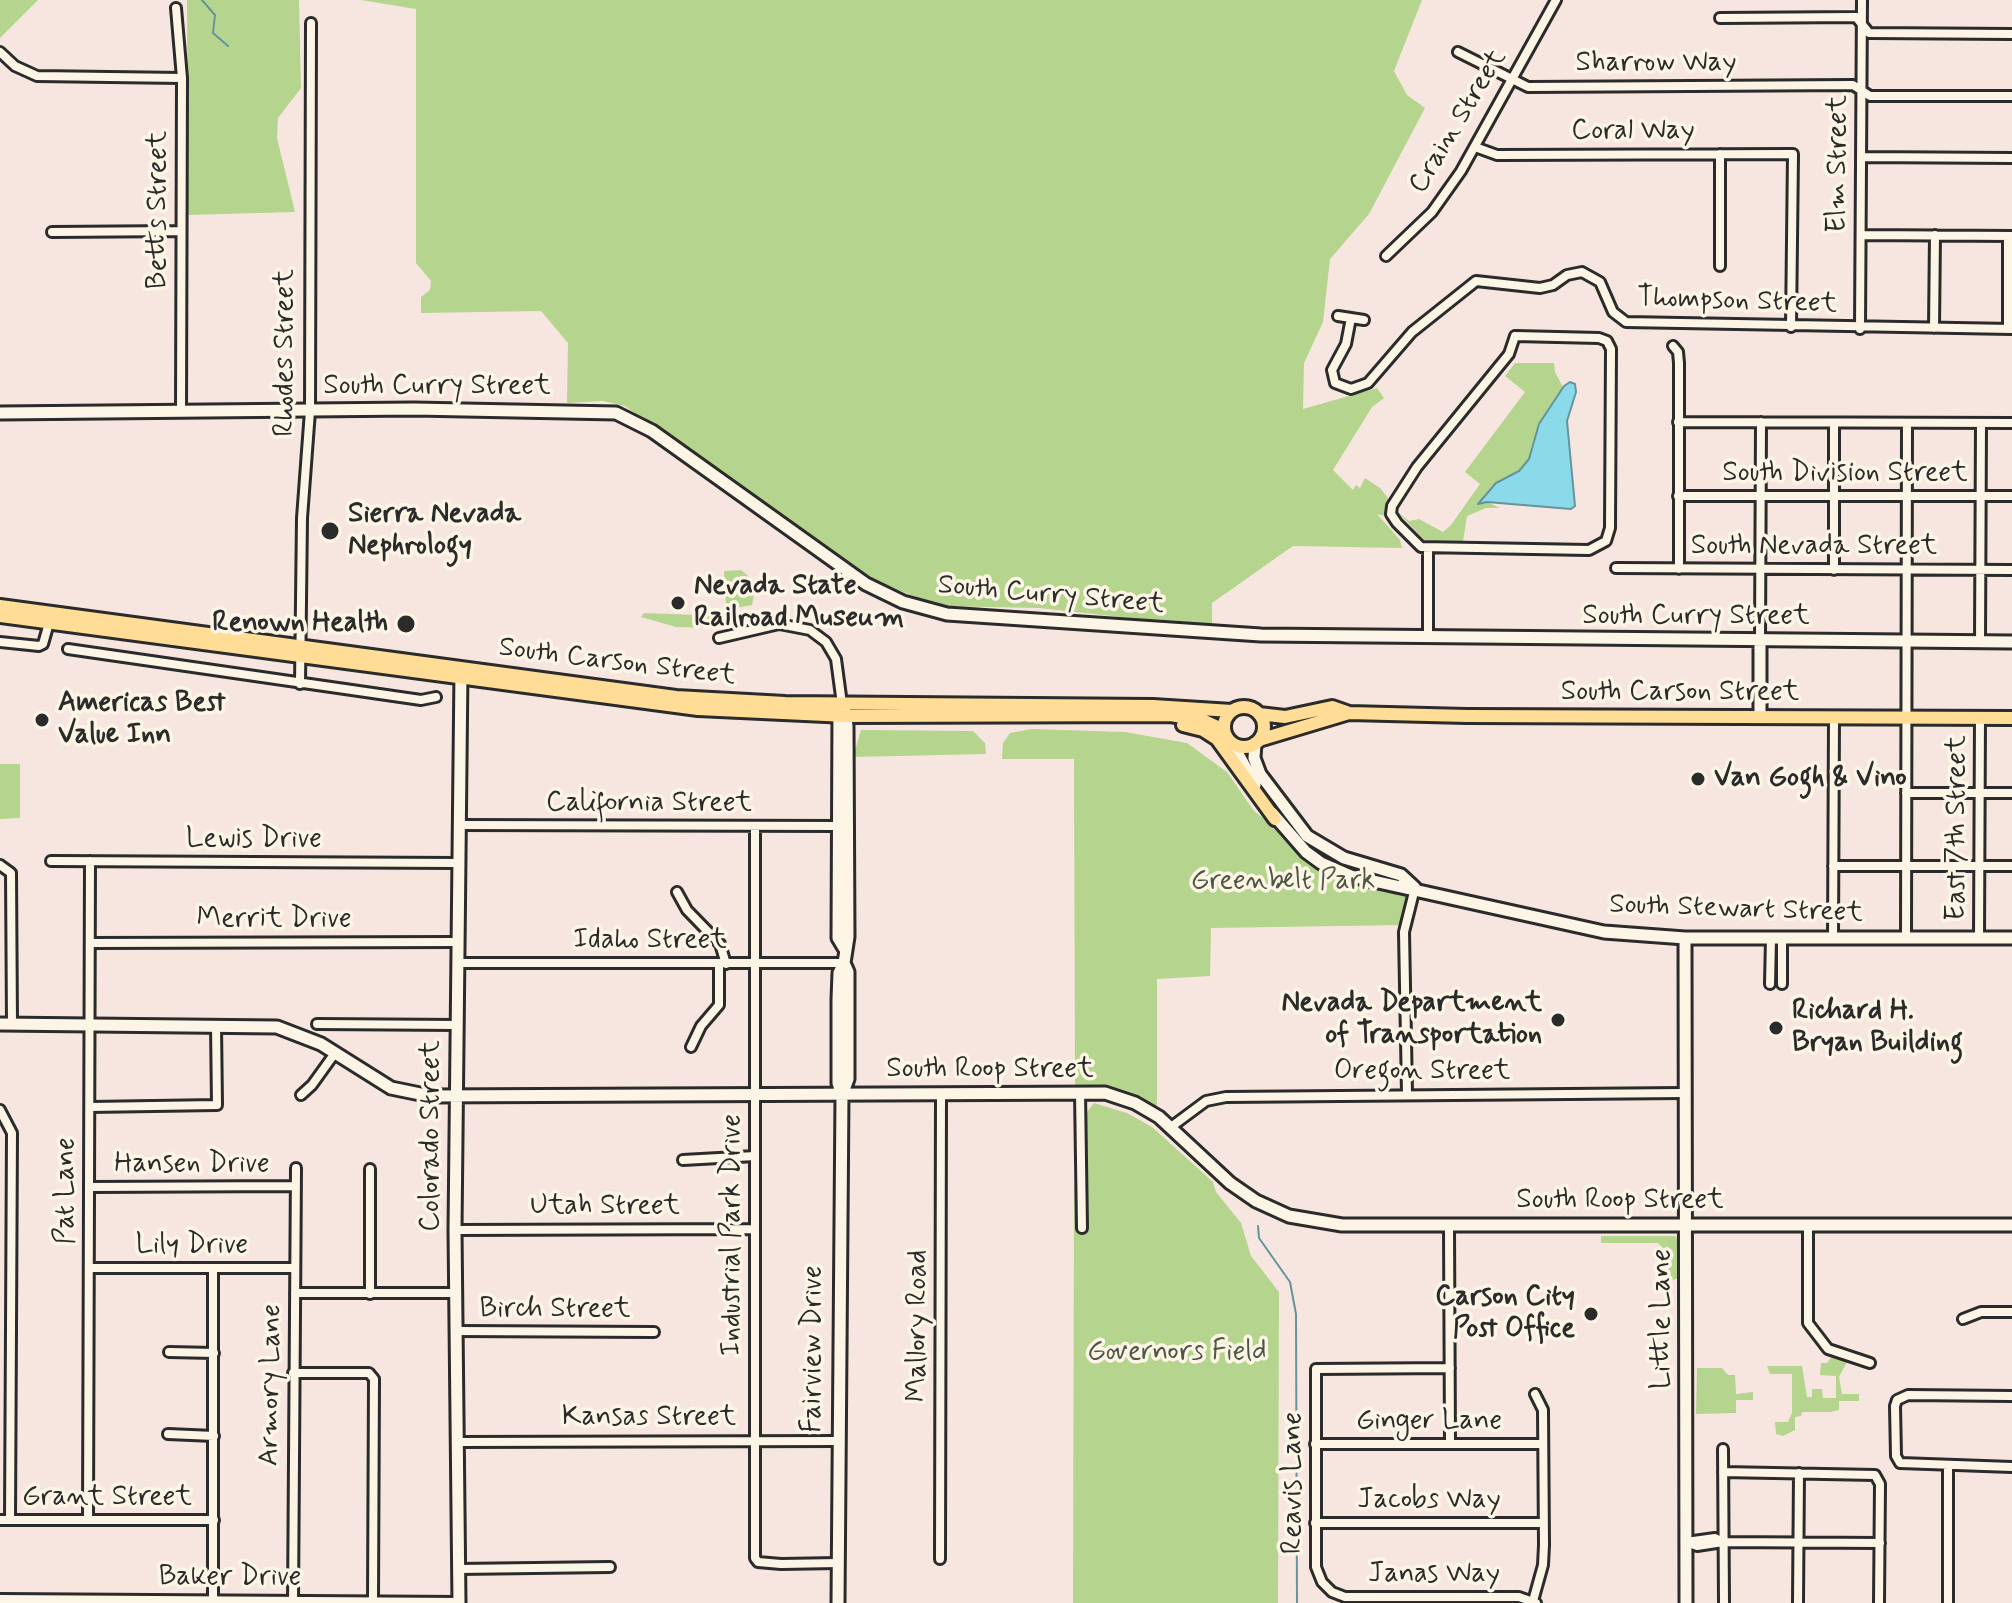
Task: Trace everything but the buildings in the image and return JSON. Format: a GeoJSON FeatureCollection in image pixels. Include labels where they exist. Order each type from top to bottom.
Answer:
{"type":"FeatureCollection","features":[{"type":"Feature","properties":{"kind":"main road","name":"South Carson Street"},"geometry":{"type":"LineString","coordinates":[[0,606],[52,618]]}},
{"type":"Feature","properties":{"kind":"main road","name":"South Carson Street"},"geometry":{"type":"LineString","coordinates":[[0,616],[52,618],[461,674],[842,712],[1153,706],[1232,711]]}},
{"type":"Feature","properties":{"kind":"main road"},"geometry":{"type":"LineString","coordinates":[[1259,714],[1263,730],[1257,742],[1243,747],[1232,743],[1224,730],[1232,711],[1246,707],[1259,714],[1285,717],[1332,707]]}},
{"type":"Feature","properties":{"kind":"main road","name":"South Carson Street"},"geometry":{"type":"LineString","coordinates":[[1332,707],[1349,713]]}},
{"type":"Feature","properties":{"kind":"main road"},"geometry":{"type":"LineString","coordinates":[[1295,728],[1307,719],[1328,714],[1332,707]]}},
{"type":"Feature","properties":{"kind":"main road","name":"South Carson Street"},"geometry":{"type":"LineString","coordinates":[[995,711],[1185,717],[1224,730]]}},
{"type":"Feature","properties":{"kind":"main road","name":"South Carson Street"},"geometry":{"type":"LineString","coordinates":[[1257,742],[1349,713],[2012,718]]}},
{"type":"Feature","properties":{"kind":"main road"},"geometry":{"type":"LineString","coordinates":[[1104,715],[1187,725],[1210,734],[1275,819]]}},
{"type":"Feature","properties":{"kind":"street","name":"Crain Street"},"geometry":{"type":"LineString","coordinates":[[1386,256],[1432,212],[1475,147],[1556,0]]}},
{"type":"Feature","properties":{"kind":"street","name":"Elm Street"},"geometry":{"type":"LineString","coordinates":[[1860,329],[1862,0]]}},
{"type":"Feature","properties":{"kind":"street","name":"Betts Street"},"geometry":{"type":"LineString","coordinates":[[176,8],[182,78],[181,412]]}},
{"type":"Feature","properties":{"kind":"street"},"geometry":{"type":"LineString","coordinates":[[1720,18],[1856,17],[1869,33],[2012,34]]}},
{"type":"Feature","properties":{"kind":"street","name":"Rhodes Street"},"geometry":{"type":"LineString","coordinates":[[300,684],[302,518],[310,411],[311,23]]}},
{"type":"Feature","properties":{"kind":"street"},"geometry":{"type":"LineString","coordinates":[[0,52],[15,66],[37,76],[182,78]]}},
{"type":"Feature","properties":{"kind":"street","name":"Sharrow Way"},"geometry":{"type":"LineString","coordinates":[[1458,52],[1528,87],[1853,85],[1870,96],[2012,96]]}},
{"type":"Feature","properties":{"kind":"street","name":"Coral Way"},"geometry":{"type":"LineString","coordinates":[[1475,147],[1497,155],[1793,154],[1791,327]]}},
{"type":"Feature","properties":{"kind":"street"},"geometry":{"type":"LineString","coordinates":[[1720,154],[1720,266]]}},
{"type":"Feature","properties":{"kind":"street"},"geometry":{"type":"LineString","coordinates":[[1861,157],[2012,158]]}},
{"type":"Feature","properties":{"kind":"street"},"geometry":{"type":"LineString","coordinates":[[52,232],[181,231]]}},
{"type":"Feature","properties":{"kind":"street"},"geometry":{"type":"LineString","coordinates":[[1861,235],[2010,236],[2010,329]]}},
{"type":"Feature","properties":{"kind":"street"},"geometry":{"type":"LineString","coordinates":[[1934,328],[1935,235]]}},
{"type":"Feature","properties":{"kind":"street","name":"Thompson Street"},"geometry":{"type":"LineString","coordinates":[[1351,318],[1346,344],[1332,370],[1335,383],[1351,389],[1368,383],[1412,332],[1476,281],[1490,280],[1540,288],[1553,285],[1567,275],[1582,272],[1600,282],[1613,312],[1626,322],[1860,329],[2010,329]]}},
{"type":"Feature","properties":{"kind":"street"},"geometry":{"type":"LineString","coordinates":[[1338,316],[1364,320]]}},
{"type":"Feature","properties":{"kind":"street"},"geometry":{"type":"LineString","coordinates":[[1515,336],[1599,338],[1607,341],[1611,349],[1610,528],[1606,541],[1589,550],[1428,548],[1421,547],[1397,523],[1391,514],[1392,506],[1417,467],[1509,354],[1510,341],[1515,336]]}},
{"type":"Feature","properties":{"kind":"street"},"geometry":{"type":"LineString","coordinates":[[1673,346],[1678,352],[1679,569]]}},
{"type":"Feature","properties":{"kind":"street","name":"South Curry Street"},"geometry":{"type":"LineString","coordinates":[[0,413],[598,411],[624,415],[866,584],[903,602],[947,614],[1054,619],[1193,632],[1428,638],[2012,642]]}},
{"type":"Feature","properties":{"kind":"street"},"geometry":{"type":"LineString","coordinates":[[1678,422],[2012,423]]}},
{"type":"Feature","properties":{"kind":"street"},"geometry":{"type":"LineString","coordinates":[[1760,717],[1761,422]]}},
{"type":"Feature","properties":{"kind":"street"},"geometry":{"type":"LineString","coordinates":[[1834,423],[1834,570]]}},
{"type":"Feature","properties":{"kind":"street"},"geometry":{"type":"LineString","coordinates":[[1906,938],[1907,423]]}},
{"type":"Feature","properties":{"kind":"street"},"geometry":{"type":"LineString","coordinates":[[1980,642],[1981,423]]}},
{"type":"Feature","properties":{"kind":"street","name":"South Division Street"},"geometry":{"type":"LineString","coordinates":[[1678,496],[2012,496]]}},
{"type":"Feature","properties":{"kind":"street"},"geometry":{"type":"LineString","coordinates":[[1428,548],[1428,638]]}},
{"type":"Feature","properties":{"kind":"street","name":"South Nevada Street"},"geometry":{"type":"LineString","coordinates":[[1616,568],[2012,570]]}},
{"type":"Feature","properties":{"kind":"street"},"geometry":{"type":"LineString","coordinates":[[0,642],[39,646],[43,644],[52,618]]}},
{"type":"Feature","properties":{"kind":"street"},"geometry":{"type":"LineString","coordinates":[[719,638],[779,624],[810,630],[826,642],[836,659],[842,712]]}},
{"type":"Feature","properties":{"kind":"street"},"geometry":{"type":"LineString","coordinates":[[68,649],[421,700],[436,697]]}},
{"type":"Feature","properties":{"kind":"street","name":"Colorado Street"},"geometry":{"type":"LineString","coordinates":[[459,1602],[455,1230],[461,674]]}},
{"type":"Feature","properties":{"kind":"street","name":"Fairview Drive"},"geometry":{"type":"LineString","coordinates":[[842,712],[838,938],[844,948]]}},
{"type":"Feature","properties":{"kind":"street","name":"Fairview Drive"},"geometry":{"type":"LineString","coordinates":[[838,1603],[842,1095],[838,1083],[838,999],[839,973],[844,963],[848,937],[842,712]]}},
{"type":"Feature","properties":{"kind":"street"},"geometry":{"type":"LineString","coordinates":[[1833,939],[1834,717]]}},
{"type":"Feature","properties":{"kind":"street","name":"East 7th Street"},"geometry":{"type":"LineString","coordinates":[[1979,938],[1980,717]]}},
{"type":"Feature","properties":{"kind":"street","name":"South Stewart Street"},"geometry":{"type":"LineString","coordinates":[[1257,742],[1254,758],[1260,774],[1307,836],[1344,858],[1401,875],[1415,888]]}},
{"type":"Feature","properties":{"kind":"street","name":"South Stewart Street"},"geometry":{"type":"LineString","coordinates":[[1232,743],[1275,819],[1292,839],[1321,863],[1351,876],[1396,889],[1415,888],[1583,928],[1685,938],[2012,938]]}},
{"type":"Feature","properties":{"kind":"street"},"geometry":{"type":"LineString","coordinates":[[1906,793],[2012,793]]}},
{"type":"Feature","properties":{"kind":"street","name":"California Street"},"geometry":{"type":"LineString","coordinates":[[458,825],[839,826]]}},
{"type":"Feature","properties":{"kind":"street","name":"Industrial Park Drive"},"geometry":{"type":"LineString","coordinates":[[755,826],[757,1561],[838,1563]]}},
{"type":"Feature","properties":{"kind":"street","name":"Lewis Drive"},"geometry":{"type":"LineString","coordinates":[[51,861],[457,863]]}},
{"type":"Feature","properties":{"kind":"street","name":"Pat Lane"},"geometry":{"type":"LineString","coordinates":[[88,1520],[90,861]]}},
{"type":"Feature","properties":{"kind":"street"},"geometry":{"type":"LineString","coordinates":[[0,865],[11,873],[12,966],[6,1024],[216,1025],[217,1105],[90,1107]]}},
{"type":"Feature","properties":{"kind":"street"},"geometry":{"type":"LineString","coordinates":[[1833,866],[2012,866]]}},
{"type":"Feature","properties":{"kind":"street"},"geometry":{"type":"LineString","coordinates":[[1407,1093],[1404,932],[1415,888]]}},
{"type":"Feature","properties":{"kind":"street"},"geometry":{"type":"LineString","coordinates":[[677,892],[687,910],[720,944],[722,964],[717,1010],[701,1026],[691,1047]]}},
{"type":"Feature","properties":{"kind":"street","name":"Little Lane"},"geometry":{"type":"LineString","coordinates":[[1685,938],[1683,1093],[1688,1227],[1686,1603]]}},
{"type":"Feature","properties":{"kind":"street"},"geometry":{"type":"LineString","coordinates":[[1770,984],[1776,939]]}},
{"type":"Feature","properties":{"kind":"street"},"geometry":{"type":"LineString","coordinates":[[1776,939],[1782,984]]}},
{"type":"Feature","properties":{"kind":"street","name":"Merrit Drive"},"geometry":{"type":"LineString","coordinates":[[90,943],[457,942]]}},
{"type":"Feature","properties":{"kind":"street","name":"Idaho Street"},"geometry":{"type":"LineString","coordinates":[[457,963],[844,963]]}},
{"type":"Feature","properties":{"kind":"street"},"geometry":{"type":"LineString","coordinates":[[0,966],[12,966]]}},
{"type":"Feature","properties":{"kind":"street"},"geometry":{"type":"LineString","coordinates":[[317,1024],[457,1025]]}},
{"type":"Feature","properties":{"kind":"street","name":"South Roop Street"},"geometry":{"type":"LineString","coordinates":[[216,1025],[280,1027],[298,1032],[391,1088],[430,1096],[1105,1093],[1135,1103],[1171,1127],[1230,1183],[1256,1201],[1289,1216],[1342,1225],[2012,1225]]}},
{"type":"Feature","properties":{"kind":"street"},"geometry":{"type":"LineString","coordinates":[[301,1095],[335,1053]]}},
{"type":"Feature","properties":{"kind":"street"},"geometry":{"type":"LineString","coordinates":[[1080,1092],[1082,1228]]}},
{"type":"Feature","properties":{"kind":"street","name":"Oregon Street"},"geometry":{"type":"LineString","coordinates":[[1171,1127],[1206,1101],[1226,1097],[1407,1093],[1683,1093]]}},
{"type":"Feature","properties":{"kind":"street","name":"Mallory Road"},"geometry":{"type":"LineString","coordinates":[[940,1559],[941,1094]]}},
{"type":"Feature","properties":{"kind":"street"},"geometry":{"type":"LineString","coordinates":[[0,1110],[12,1133],[10,1520]]}},
{"type":"Feature","properties":{"kind":"street"},"geometry":{"type":"LineString","coordinates":[[683,1160],[755,1156]]}},
{"type":"Feature","properties":{"kind":"street","name":"Armory Lane"},"geometry":{"type":"LineString","coordinates":[[293,1602],[296,1168]]}},
{"type":"Feature","properties":{"kind":"street"},"geometry":{"type":"LineString","coordinates":[[370,1169],[370,1294]]}},
{"type":"Feature","properties":{"kind":"street","name":"Hansen Drive"},"geometry":{"type":"LineString","coordinates":[[90,1187],[295,1186]]}},
{"type":"Feature","properties":{"kind":"street"},"geometry":{"type":"LineString","coordinates":[[1808,1224],[1808,1323],[1828,1349],[1870,1363]]}},
{"type":"Feature","properties":{"kind":"street"},"geometry":{"type":"LineString","coordinates":[[1449,1226],[1450,1444]]}},
{"type":"Feature","properties":{"kind":"street","name":"Utah Street"},"geometry":{"type":"LineString","coordinates":[[455,1230],[755,1229]]}},
{"type":"Feature","properties":{"kind":"street","name":"Lily Drive"},"geometry":{"type":"LineString","coordinates":[[89,1268],[295,1268]]}},
{"type":"Feature","properties":{"kind":"street"},"geometry":{"type":"LineString","coordinates":[[213,1268],[213,1600]]}},
{"type":"Feature","properties":{"kind":"street"},"geometry":{"type":"LineString","coordinates":[[295,1293],[455,1293]]}},
{"type":"Feature","properties":{"kind":"street"},"geometry":{"type":"LineString","coordinates":[[1963,1319],[1981,1312],[2012,1312]]}},
{"type":"Feature","properties":{"kind":"street","name":"Birch Street"},"geometry":{"type":"LineString","coordinates":[[456,1331],[654,1332]]}},
{"type":"Feature","properties":{"kind":"street"},"geometry":{"type":"LineString","coordinates":[[169,1352],[214,1353]]}},
{"type":"Feature","properties":{"kind":"street","name":"Reavis Lane"},"geometry":{"type":"LineString","coordinates":[[1332,1592],[1322,1582],[1316,1567],[1316,1369],[1450,1368]]}},
{"type":"Feature","properties":{"kind":"street"},"geometry":{"type":"LineString","coordinates":[[293,1373],[369,1373],[374,1379],[373,1601]]}},
{"type":"Feature","properties":{"kind":"street"},"geometry":{"type":"LineString","coordinates":[[1534,1602],[1543,1565],[1543,1410],[1535,1394]]}},
{"type":"Feature","properties":{"kind":"street"},"geometry":{"type":"LineString","coordinates":[[2012,1396],[1902,1396],[1895,1406],[1896,1456],[1900,1463],[2012,1467]]}},
{"type":"Feature","properties":{"kind":"street"},"geometry":{"type":"LineString","coordinates":[[168,1434],[214,1436]]}},
{"type":"Feature","properties":{"kind":"street","name":"Kansas Street"},"geometry":{"type":"LineString","coordinates":[[459,1442],[838,1441]]}},
{"type":"Feature","properties":{"kind":"street","name":"Ginger Lane"},"geometry":{"type":"LineString","coordinates":[[1315,1444],[1542,1444]]}},
{"type":"Feature","properties":{"kind":"street"},"geometry":{"type":"LineString","coordinates":[[1723,1449],[1724,1603]]}},
{"type":"Feature","properties":{"kind":"street"},"geometry":{"type":"LineString","coordinates":[[1948,1466],[1948,1603]]}},
{"type":"Feature","properties":{"kind":"street"},"geometry":{"type":"LineString","coordinates":[[1723,1472],[1869,1473],[1877,1477],[1879,1603]]}},
{"type":"Feature","properties":{"kind":"street"},"geometry":{"type":"LineString","coordinates":[[1798,1603],[1799,1473]]}},
{"type":"Feature","properties":{"kind":"street","name":"Grant Street"},"geometry":{"type":"LineString","coordinates":[[0,1520],[214,1520]]}},
{"type":"Feature","properties":{"kind":"street","name":"Jacobs Way"},"geometry":{"type":"LineString","coordinates":[[1315,1523],[1543,1523]]}},
{"type":"Feature","properties":{"kind":"street"},"geometry":{"type":"LineString","coordinates":[[1686,1542],[1697,1546],[1723,1542],[1880,1543]]}},
{"type":"Feature","properties":{"kind":"street"},"geometry":{"type":"LineString","coordinates":[[459,1569],[610,1567]]}},
{"type":"Feature","properties":{"kind":"street","name":"Janas Way"},"geometry":{"type":"LineString","coordinates":[[1332,1592],[1345,1597],[1519,1597],[1534,1602]]}},
{"type":"Feature","properties":{"kind":"street","name":"Baker Drive"},"geometry":{"type":"LineString","coordinates":[[0,1599],[459,1602]]}},
{"type":"Feature","properties":{"kind":"green space"},"geometry":{"type":"Polygon","coordinates":[[[0,0],[38,0],[0,38],[0,0]]]}},
{"type":"Feature","properties":{"kind":"green space"},"geometry":{"type":"Polygon","coordinates":[[[187,0],[299,0],[301,88],[278,118],[277,138],[295,212],[188,215],[187,0]]]}},
{"type":"Feature","properties":{"kind":"green space"},"geometry":{"type":"Polygon","coordinates":[[[361,0],[1422,0],[1394,71],[1407,95],[1425,108],[1369,214],[1330,259],[1323,322],[1304,363],[1303,409],[1377,388],[1384,398],[1372,407],[1333,470],[1353,490],[1356,485],[1360,488],[1365,478],[1380,488],[1388,498],[1385,516],[1377,514],[1400,540],[1402,548],[1293,546],[1212,603],[1212,627],[1039,608],[938,606],[879,582],[760,504],[625,406],[603,401],[567,403],[568,343],[541,311],[421,313],[421,297],[430,290],[431,281],[416,263],[416,9],[361,0]]]}},
{"type":"Feature","properties":{"kind":"green space"},"geometry":{"type":"Polygon","coordinates":[[[1515,363],[1554,363],[1563,387],[1532,445],[1529,459],[1519,470],[1496,483],[1479,504],[1487,502],[1500,508],[1486,508],[1467,516],[1463,541],[1424,540],[1398,512],[1409,521],[1419,519],[1443,532],[1451,525],[1480,484],[1465,472],[1525,392],[1505,376],[1515,363]]]}},
{"type":"Feature","properties":{"kind":"green space"},"geometry":{"type":"Polygon","coordinates":[[[741,570],[754,581],[755,589],[752,605],[736,608],[735,604],[726,605],[724,571],[741,570]]]}},
{"type":"Feature","properties":{"kind":"green space"},"geometry":{"type":"Polygon","coordinates":[[[699,611],[714,617],[714,628],[676,627],[641,617],[644,613],[695,615],[699,611]]]}},
{"type":"Feature","properties":{"kind":"green space","name":"Greenbelt Park"},"geometry":{"type":"Polygon","coordinates":[[[1032,729],[1125,732],[1187,743],[1227,772],[1254,811],[1321,863],[1396,889],[1412,898],[1405,925],[1211,928],[1210,976],[1157,979],[1157,1116],[1135,1103],[1075,1092],[1074,759],[1002,759],[1003,743],[1010,733],[1032,729]]]}},
{"type":"Feature","properties":{"kind":"green space"},"geometry":{"type":"Polygon","coordinates":[[[861,730],[973,731],[985,743],[986,754],[853,757],[861,730]]]}},
{"type":"Feature","properties":{"kind":"green space"},"geometry":{"type":"Polygon","coordinates":[[[0,764],[20,764],[20,818],[0,819],[0,764]]]}},
{"type":"Feature","properties":{"kind":"green space","name":"Governors Field"},"geometry":{"type":"Polygon","coordinates":[[[1094,1103],[1127,1113],[1152,1127],[1213,1182],[1216,1192],[1241,1223],[1251,1256],[1279,1292],[1278,1603],[1073,1603],[1074,1186],[1087,1185],[1087,1112],[1094,1103]]]}},
{"type":"Feature","properties":{"kind":"green space"},"geometry":{"type":"Polygon","coordinates":[[[1601,1236],[1675,1236],[1679,1242],[1679,1278],[1668,1282],[1667,1252],[1658,1243],[1601,1243],[1601,1236]]]}},
{"type":"Feature","properties":{"kind":"green space"},"geometry":{"type":"Polygon","coordinates":[[[1833,1355],[1848,1360],[1839,1377],[1842,1394],[1859,1394],[1859,1401],[1839,1401],[1839,1410],[1830,1412],[1802,1412],[1801,1416],[1795,1417],[1795,1430],[1783,1436],[1776,1434],[1775,1422],[1788,1422],[1792,1413],[1792,1374],[1770,1374],[1767,1366],[1802,1366],[1807,1397],[1812,1397],[1812,1389],[1822,1389],[1823,1398],[1836,1398],[1836,1376],[1820,1375],[1821,1363],[1827,1363],[1833,1355]]]}},
{"type":"Feature","properties":{"kind":"green space"},"geometry":{"type":"Polygon","coordinates":[[[1697,1368],[1722,1368],[1728,1375],[1735,1375],[1736,1394],[1753,1392],[1753,1400],[1736,1400],[1736,1413],[1696,1414],[1697,1368]]]}},
{"type":"Feature","properties":{"kind":"water"},"geometry":{"type":"Polygon","coordinates":[[[1570,382],[1575,384],[1576,392],[1567,421],[1575,506],[1571,509],[1487,502],[1478,504],[1496,483],[1519,471],[1529,459],[1539,424],[1564,386],[1570,382]]]}},
{"type":"Feature","properties":{"kind":"waterway"},"geometry":{"type":"LineString","coordinates":[[202,0],[215,15],[213,33],[228,46]]}},
{"type":"Feature","properties":{"kind":"waterway"},"geometry":{"type":"LineString","coordinates":[[1258,1226],[1259,1238],[1290,1282],[1296,1314],[1297,1603]]}},
{"type":"Feature","properties":{"kind":"place","name":"Sierra Nevada Nephrology"},"geometry":{"type":"Point","coordinates":[330,531]}},
{"type":"Feature","properties":{"kind":"place","name":"Nevada State Railroad Museum"},"geometry":{"type":"Point","coordinates":[678,603]}},
{"type":"Feature","properties":{"kind":"place","name":"Renown Health"},"geometry":{"type":"Point","coordinates":[406,624]}},
{"type":"Feature","properties":{"kind":"place","name":"Americas Best Value Inn"},"geometry":{"type":"Point","coordinates":[42,720]}},
{"type":"Feature","properties":{"kind":"place","name":"Van Gogh & Vino"},"geometry":{"type":"Point","coordinates":[1698,779]}},
{"type":"Feature","properties":{"kind":"place","name":"Nevada Department of Transportation"},"geometry":{"type":"Point","coordinates":[1558,1020]}},
{"type":"Feature","properties":{"kind":"place","name":"Richard H. Bryan Building"},"geometry":{"type":"Point","coordinates":[1776,1028]}},
{"type":"Feature","properties":{"kind":"place","name":"Carson City Post Office"},"geometry":{"type":"Point","coordinates":[1591,1314]}}]}
